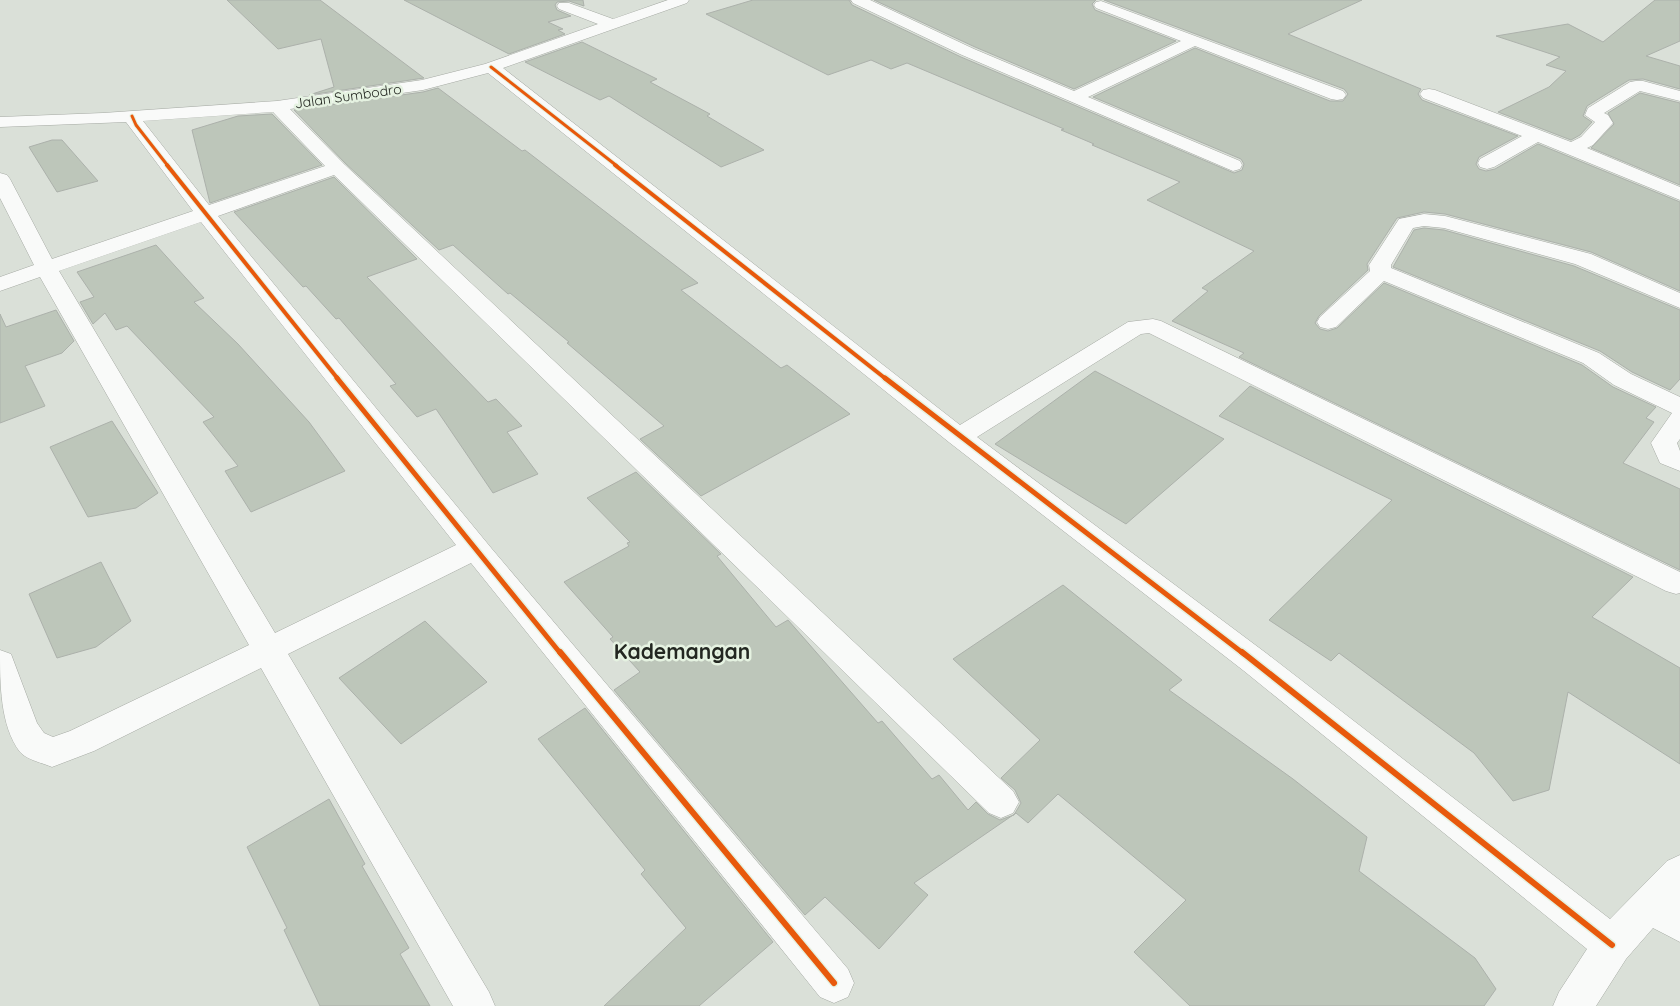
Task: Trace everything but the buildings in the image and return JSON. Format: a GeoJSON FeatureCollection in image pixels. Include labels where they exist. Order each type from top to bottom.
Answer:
{"type":"FeatureCollection","features":[{"type":"Feature","properties":{"kind":"street","name":"Jalan Sumbodro"},"geometry":{"type":"LineString","coordinates":[[0,122],[132,116],[277,106],[423,85],[491,67],[682,0]]}},
{"type":"Feature","properties":{"kind":"street"},"geometry":{"type":"LineString","coordinates":[[858,0],[968,52],[1233,165]]}},
{"type":"Feature","properties":{"kind":"street"},"geometry":{"type":"LineString","coordinates":[[1101,5],[1337,95]]}},
{"type":"Feature","properties":{"kind":"street"},"geometry":{"type":"LineString","coordinates":[[564,6],[614,25]]}},
{"type":"Feature","properties":{"kind":"street"},"geometry":{"type":"LineString","coordinates":[[1075,97],[1194,41]]}},
{"type":"Feature","properties":{"kind":"street"},"geometry":{"type":"LineString","coordinates":[[491,67],[959,437],[1255,662],[1612,945]]}},
{"type":"Feature","properties":{"kind":"street"},"geometry":{"type":"LineString","coordinates":[[1572,149],[1587,141],[1604,123],[1602,119],[1594,115],[1594,112],[1631,88],[1643,86],[1680,96]]}},
{"type":"Feature","properties":{"kind":"street"},"geometry":{"type":"LineString","coordinates":[[1429,94],[1572,149],[1680,194]]}},
{"type":"Feature","properties":{"kind":"street"},"geometry":{"type":"LineString","coordinates":[[277,106],[337,168],[1001,802]]}},
{"type":"Feature","properties":{"kind":"street"},"geometry":{"type":"LineString","coordinates":[[132,116],[136,124],[204,213],[474,549],[834,983]]}},
{"type":"Feature","properties":{"kind":"street"},"geometry":{"type":"LineString","coordinates":[[1487,162],[1536,136]]}},
{"type":"Feature","properties":{"kind":"street"},"geometry":{"type":"LineString","coordinates":[[0,284],[337,168]]}},
{"type":"Feature","properties":{"kind":"street"},"geometry":{"type":"LineString","coordinates":[[0,179],[46,268],[475,1006]]}},
{"type":"Feature","properties":{"kind":"street"},"geometry":{"type":"LineString","coordinates":[[1328,322],[1380,272],[1380,265],[1406,223],[1424,220],[1445,222],[1583,259],[1680,301]]}},
{"type":"Feature","properties":{"kind":"street"},"geometry":{"type":"LineString","coordinates":[[1380,272],[1591,358],[1622,380],[1680,407]]}},
{"type":"Feature","properties":{"kind":"street"},"geometry":{"type":"LineString","coordinates":[[959,437],[1136,327],[1153,326],[1676,582]]}},
{"type":"Feature","properties":{"kind":"street"},"geometry":{"type":"LineString","coordinates":[[1680,419],[1664,443],[1669,457],[1680,462]]}},
{"type":"Feature","properties":{"kind":"street"},"geometry":{"type":"LineString","coordinates":[[0,663],[23,729],[32,743],[52,752],[82,741],[474,549]]}},
{"type":"Feature","properties":{"kind":"street"},"geometry":{"type":"LineString","coordinates":[[1573,1006],[1612,945],[1665,915],[1680,874]]}},
{"type":"Feature","properties":{"kind":"cycle path"},"geometry":{"type":"LineString","coordinates":[[491,67],[959,437],[1255,662],[1612,945]]}},
{"type":"Feature","properties":{"kind":"cycle path"},"geometry":{"type":"LineString","coordinates":[[132,116],[136,125],[307,342],[834,983]]}},
{"type":"Feature","properties":{"kind":"district","name":"Kademangan"},"geometry":{"type":"Point","coordinates":[682,652]}}]}
